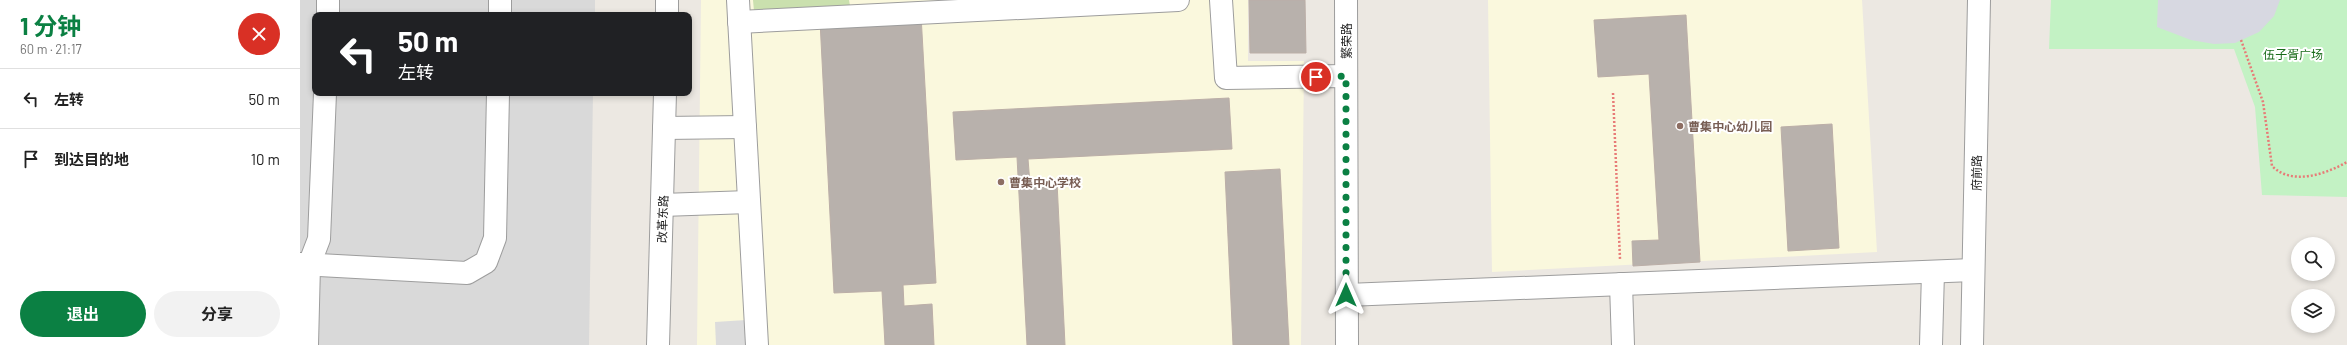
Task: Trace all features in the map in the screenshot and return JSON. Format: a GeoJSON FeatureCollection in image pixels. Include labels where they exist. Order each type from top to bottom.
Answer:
{"type":"FeatureCollection","features":[{"type":"Feature","properties":{"kind":"street"},"geometry":{"type":"LineString","coordinates":[[328,0],[328,12]]}},
{"type":"Feature","properties":{"kind":"street"},"geometry":{"type":"LineString","coordinates":[[500,0],[500,12]]}},
{"type":"Feature","properties":{"kind":"street"},"geometry":{"type":"LineString","coordinates":[[667,0],[667,12]]}},
{"type":"Feature","properties":{"kind":"street"},"geometry":{"type":"LineString","coordinates":[[738,0],[757,345]]}},
{"type":"Feature","properties":{"kind":"street"},"geometry":{"type":"LineString","coordinates":[[739,22],[983,5],[1178,0]]}},
{"type":"Feature","properties":{"kind":"street"},"geometry":{"type":"LineString","coordinates":[[1220,0],[1226,78],[1346,76]]}},
{"type":"Feature","properties":{"kind":"street","name":"繁荣路"},"geometry":{"type":"LineString","coordinates":[[1346,0],[1347,345]]}},
{"type":"Feature","properties":{"kind":"street","name":"府前路"},"geometry":{"type":"LineString","coordinates":[[1972,345],[1979,0]]}},
{"type":"Feature","properties":{"kind":"street"},"geometry":{"type":"LineString","coordinates":[[307,345],[304,264],[319,240],[325,96]]}},
{"type":"Feature","properties":{"kind":"street"},"geometry":{"type":"LineString","coordinates":[[304,264],[467,273],[486,262],[495,238],[498,96]]}},
{"type":"Feature","properties":{"kind":"street","name":"改革东路"},"geometry":{"type":"LineString","coordinates":[[658,345],[665,96]]}},
{"type":"Feature","properties":{"kind":"street"},"geometry":{"type":"LineString","coordinates":[[664,128],[745,127]]}},
{"type":"Feature","properties":{"kind":"street"},"geometry":{"type":"LineString","coordinates":[[662,205],[749,202]]}},
{"type":"Feature","properties":{"kind":"street"},"geometry":{"type":"LineString","coordinates":[[1346,295],[1974,270]]}},
{"type":"Feature","properties":{"kind":"street"},"geometry":{"type":"LineString","coordinates":[[1931,345],[1933,272]]}},
{"type":"Feature","properties":{"kind":"street"},"geometry":{"type":"LineString","coordinates":[[1621,284],[1623,345]]}},
{"type":"Feature","properties":{"kind":"path"},"geometry":{"type":"LineString","coordinates":[[2241,40],[2262,102],[2272,166],[2278,172],[2289,176],[2309,176],[2322,174],[2347,162]]}},
{"type":"Feature","properties":{"kind":"path"},"geometry":{"type":"LineString","coordinates":[[1613,93],[1621,284]]}},
{"type":"Feature","properties":{"kind":"shaded area"},"geometry":{"type":"Polygon","coordinates":[[[300,0],[595,0],[595,12],[312,12],[312,96],[593,96],[589,345],[300,345],[300,0]]]}},
{"type":"Feature","properties":{"kind":"shaded area","name":"曹集中心学校"},"geometry":{"type":"Polygon","coordinates":[[[701,0],[1248,0],[1248,61],[1304,61],[1301,345],[697,345],[701,0]]]}},
{"type":"Feature","properties":{"kind":"shaded area","name":"曹集中心幼儿园"},"geometry":{"type":"Polygon","coordinates":[[[1488,0],[1862,0],[1877,252],[1492,272],[1488,0]]]}},
{"type":"Feature","properties":{"kind":"shaded area"},"geometry":{"type":"Polygon","coordinates":[[[2158,0],[2280,0],[2274,16],[2259,32],[2235,43],[2214,44],[2191,40],[2157,27],[2158,0]]]}},
{"type":"Feature","properties":{"kind":"shaded area"},"geometry":{"type":"Polygon","coordinates":[[[746,320],[748,345],[716,345],[715,322],[746,320]]]}},
{"type":"Feature","properties":{"kind":"green space"},"geometry":{"type":"Polygon","coordinates":[[[753,0],[849,0],[850,6],[754,11],[753,0]]]}},
{"type":"Feature","properties":{"kind":"green space","name":"伍子胥广场"},"geometry":{"type":"Polygon","coordinates":[[[2051,0],[2347,0],[2347,197],[2262,195],[2255,107],[2234,49],[2049,49],[2051,0]]]}},
{"type":"Feature","properties":{"kind":"building"},"geometry":{"type":"Polygon","coordinates":[[[1249,0],[1305,0],[1306,53],[1250,53],[1249,0]]]}},
{"type":"Feature","properties":{"kind":"building"},"geometry":{"type":"Polygon","coordinates":[[[921,15],[936,283],[903,285],[904,306],[932,304],[934,345],[885,345],[882,291],[834,293],[820,21],[921,15]]]}},
{"type":"Feature","properties":{"kind":"building"},"geometry":{"type":"Polygon","coordinates":[[[1686,15],[1700,262],[1633,266],[1632,241],[1659,240],[1649,74],[1598,77],[1594,20],[1686,15]]]}},
{"type":"Feature","properties":{"kind":"building"},"geometry":{"type":"Polygon","coordinates":[[[1229,98],[1232,149],[1028,159],[1030,184],[1057,182],[1065,345],[1027,345],[1017,157],[956,160],[953,112],[1229,98]]]}},
{"type":"Feature","properties":{"kind":"building"},"geometry":{"type":"Polygon","coordinates":[[[1832,124],[1839,248],[1788,251],[1781,127],[1832,124]]]}},
{"type":"Feature","properties":{"kind":"building"},"geometry":{"type":"Polygon","coordinates":[[[1280,169],[1289,345],[1233,345],[1225,172],[1280,169]]]}},
{"type":"Feature","properties":{"kind":"place","name":"曹集中心幼儿园"},"geometry":{"type":"Point","coordinates":[1680,126]}},
{"type":"Feature","properties":{"kind":"place","name":"曹集中心学校"},"geometry":{"type":"Point","coordinates":[1001,182]}},
{"type":"Feature","properties":{"kind":"route"},"geometry":{"type":"LineString","coordinates":[[1316,77],[1346,76],[1346,295]]}}]}
